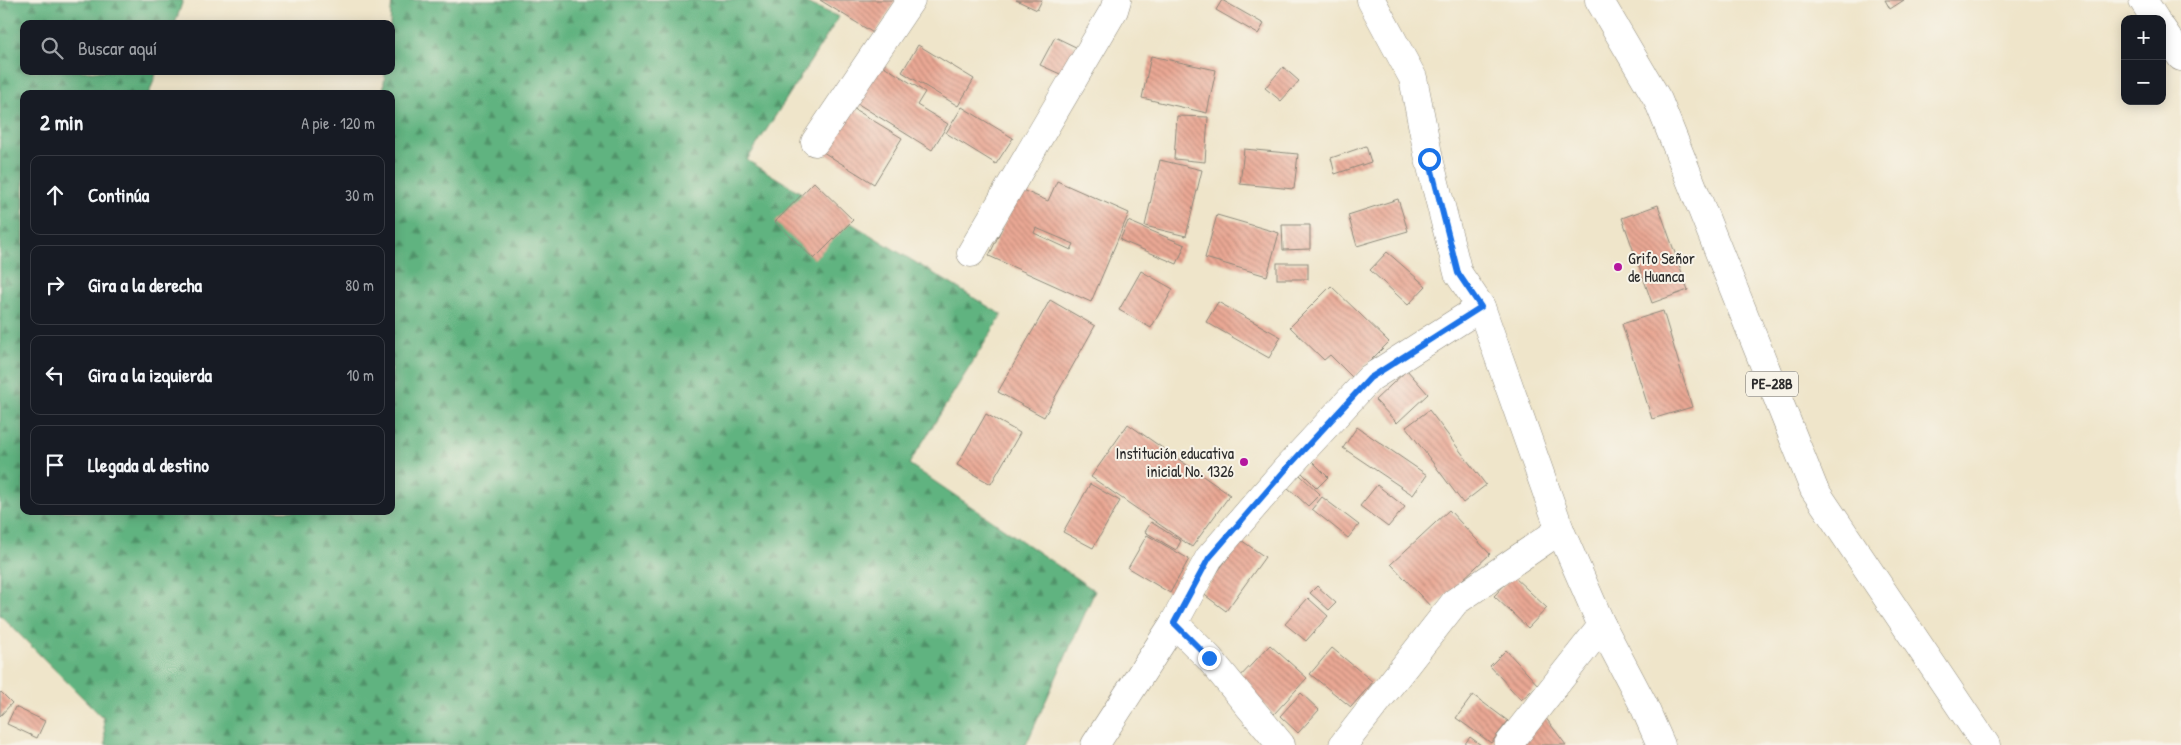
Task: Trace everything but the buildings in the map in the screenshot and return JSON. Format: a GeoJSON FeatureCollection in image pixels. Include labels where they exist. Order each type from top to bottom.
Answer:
{"type":"FeatureCollection","features":[{"type":"Feature","properties":{"kind":"main road"},"geometry":{"type":"LineString","coordinates":[[815,142],[911,0]]}},
{"type":"Feature","properties":{"kind":"main road"},"geometry":{"type":"LineString","coordinates":[[971,253],[1114,10],[1117,0]]}},
{"type":"Feature","properties":{"kind":"main road"},"geometry":{"type":"LineString","coordinates":[[1371,0],[1413,78],[1429,159],[1458,273],[1481,307],[1560,530],[1602,626],[1644,706],[1660,745]]}},
{"type":"Feature","properties":{"kind":"main road","name":"PE-28B"},"geometry":{"type":"LineString","coordinates":[[1599,0],[1658,100],[1814,489],[1986,745]]}},
{"type":"Feature","properties":{"kind":"main road"},"geometry":{"type":"LineString","coordinates":[[2143,0],[2152,15]]}},
{"type":"Feature","properties":{"kind":"main road"},"geometry":{"type":"LineString","coordinates":[[2166,35],[2181,57]]}},
{"type":"Feature","properties":{"kind":"main road"},"geometry":{"type":"LineString","coordinates":[[1096,745],[1174,623],[1209,558],[1287,468],[1370,378],[1481,307]]}},
{"type":"Feature","properties":{"kind":"main road"},"geometry":{"type":"LineString","coordinates":[[1342,745],[1455,602],[1560,530]]}},
{"type":"Feature","properties":{"kind":"main road"},"geometry":{"type":"LineString","coordinates":[[1174,623],[1209,658],[1282,745]]}},
{"type":"Feature","properties":{"kind":"main road"},"geometry":{"type":"LineString","coordinates":[[1508,745],[1602,626]]}},
{"type":"Feature","properties":{"kind":"green space"},"geometry":{"type":"Polygon","coordinates":[[[0,0],[183,0],[176,20],[20,20],[20,75],[156,75],[150,90],[20,90],[20,515],[395,515],[395,90],[383,90],[385,75],[395,75],[395,20],[390,20],[392,0],[800,0],[839,17],[747,160],[1002,315],[909,464],[1095,591],[1026,745],[106,745],[103,718],[0,615],[0,0]]]}},
{"type":"Feature","properties":{"kind":"place","name":"Grifo Señor de Huanca"},"geometry":{"type":"Point","coordinates":[1618,267]}},
{"type":"Feature","properties":{"kind":"place","name":"Institución educativa inicial No. 1326"},"geometry":{"type":"Point","coordinates":[1244,462]}},
{"type":"Feature","properties":{"kind":"route"},"geometry":{"type":"LineString","coordinates":[[1209,658],[1174,623],[1209,558],[1287,468],[1370,378],[1481,307],[1458,273],[1429,159]]}}]}
